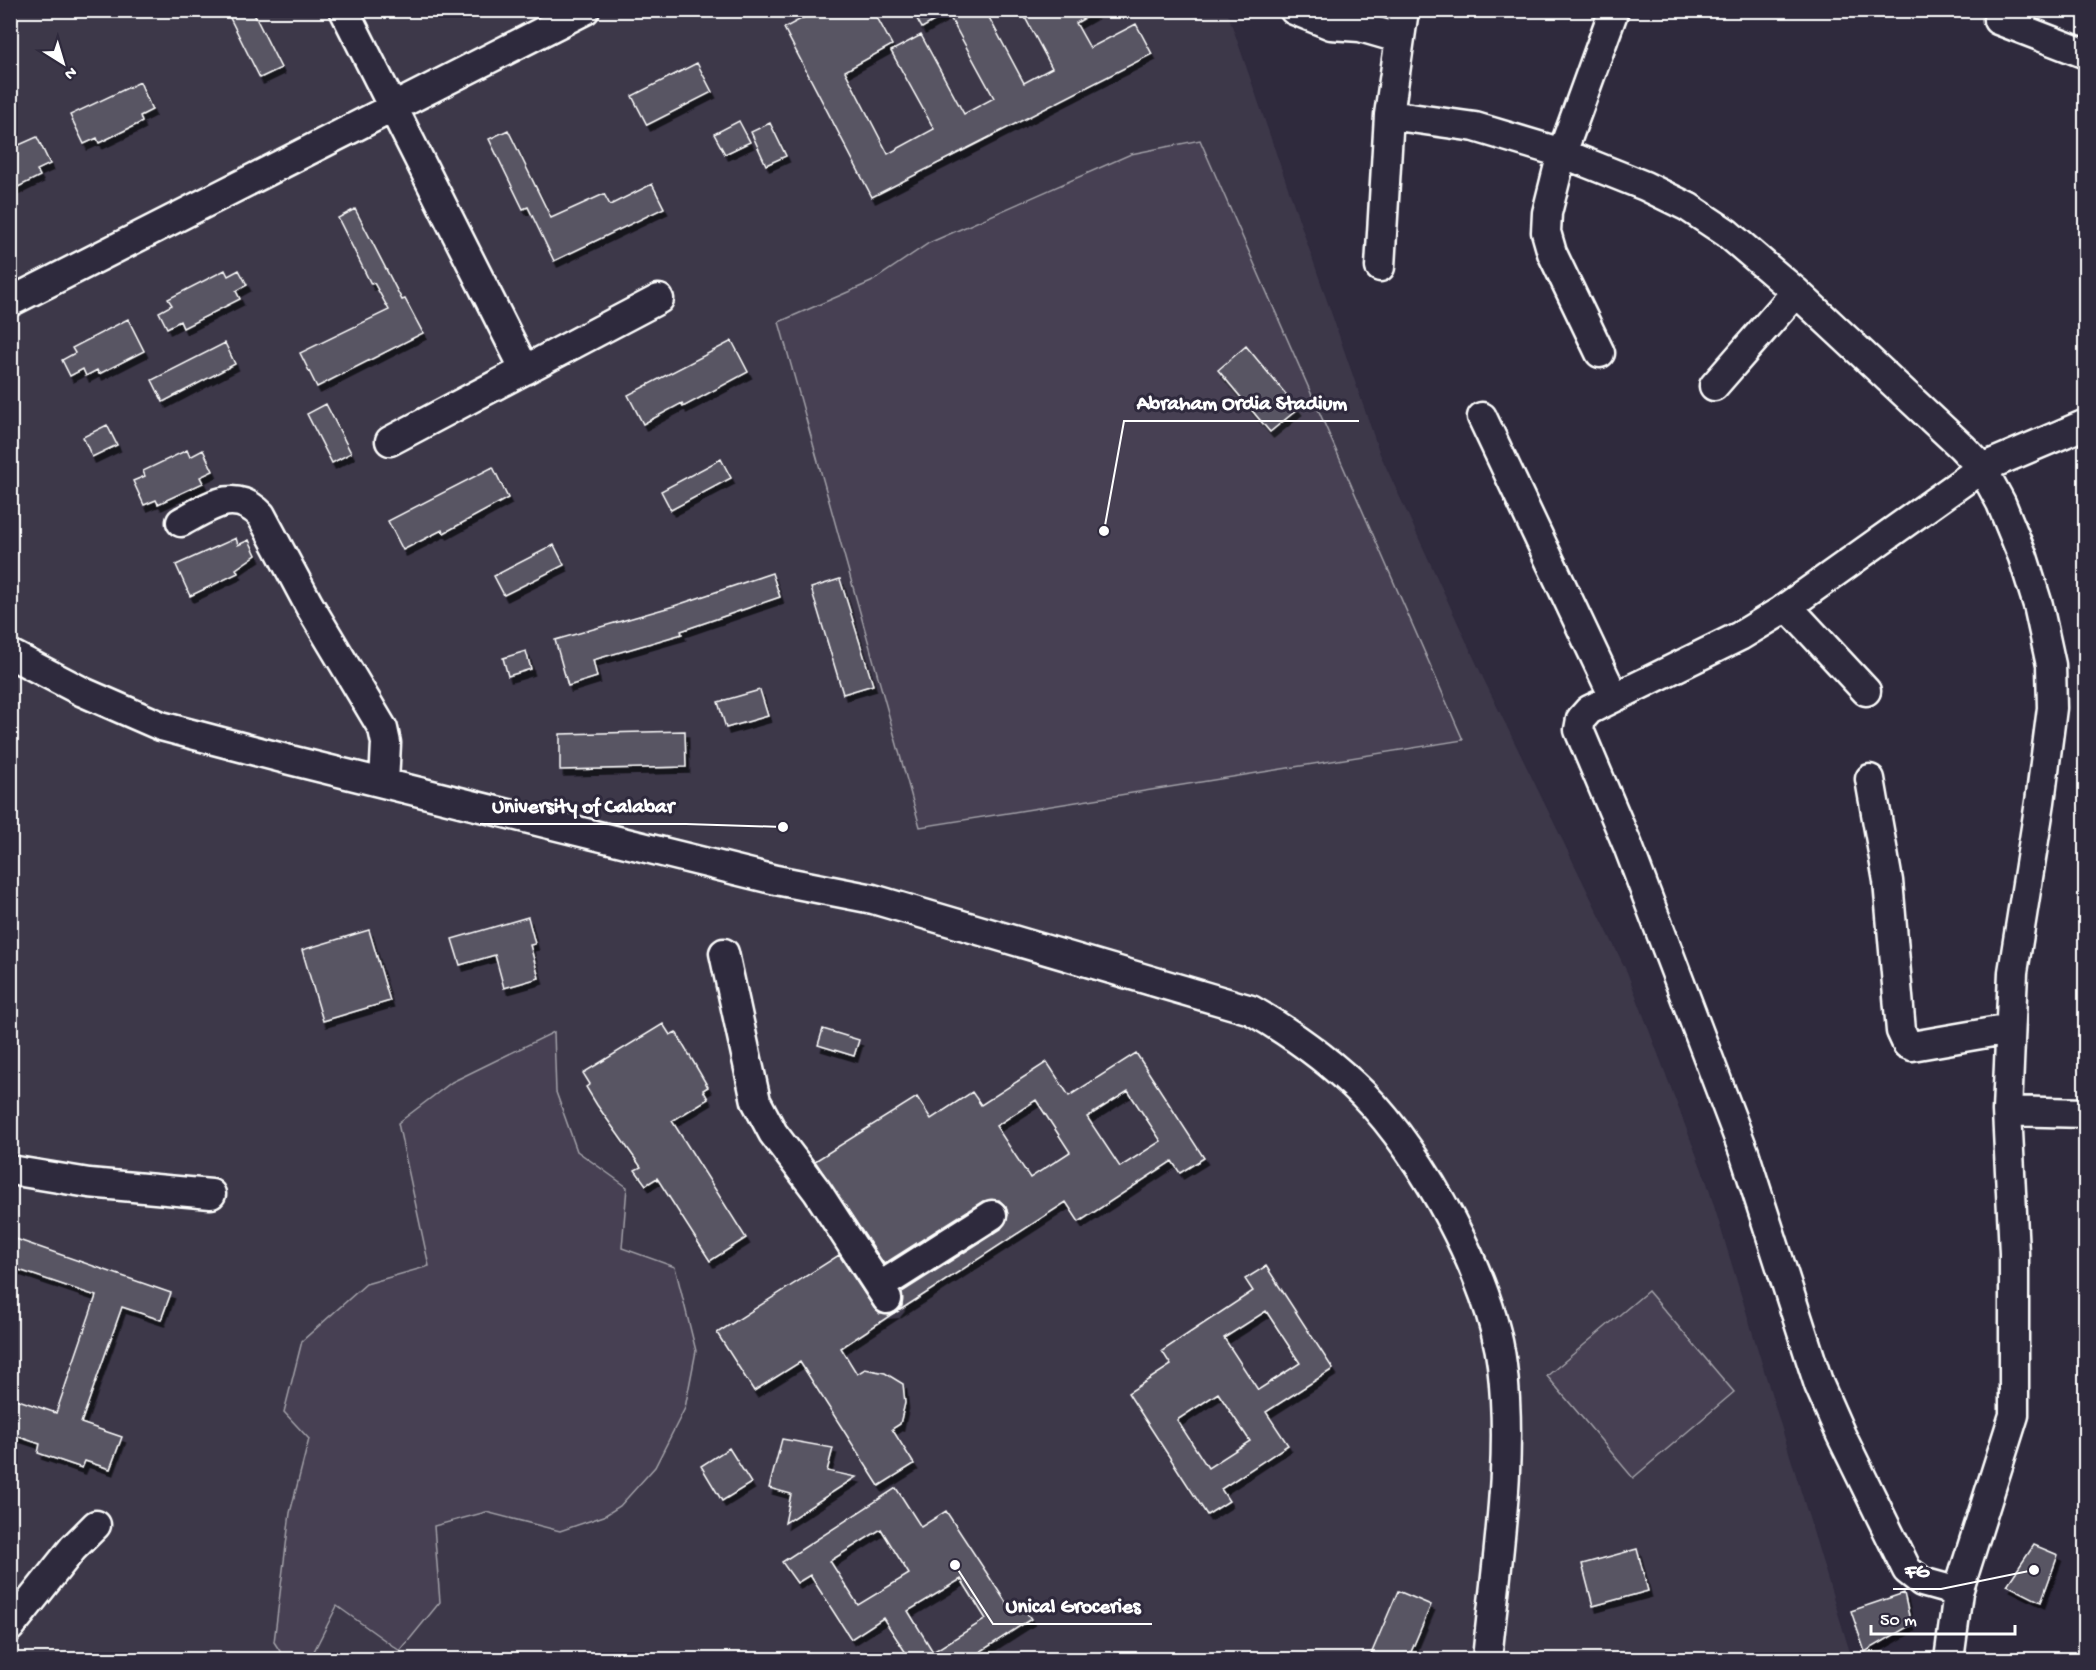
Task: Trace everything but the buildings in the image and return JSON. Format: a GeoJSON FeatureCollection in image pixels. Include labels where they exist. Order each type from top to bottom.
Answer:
{"type":"FeatureCollection","features":[{"type":"Feature","properties":{"kind":"street"},"geometry":{"type":"LineString","coordinates":[[344,10],[525,370]]}},
{"type":"Feature","properties":{"kind":"street"},"geometry":{"type":"LineString","coordinates":[[10,302],[585,10]]}},
{"type":"Feature","properties":{"kind":"street"},"geometry":{"type":"LineString","coordinates":[[1294,10],[1331,25],[1360,27],[1398,38]]}},
{"type":"Feature","properties":{"kind":"street"},"geometry":{"type":"LineString","coordinates":[[1380,267],[1389,115],[1398,38],[1404,10]]}},
{"type":"Feature","properties":{"kind":"street"},"geometry":{"type":"LineString","coordinates":[[1600,353],[1552,253],[1546,232],[1547,213],[1562,153],[1614,10]]}},
{"type":"Feature","properties":{"kind":"street"},"geometry":{"type":"LineString","coordinates":[[1998,20],[2085,54]]}},
{"type":"Feature","properties":{"kind":"street"},"geometry":{"type":"LineString","coordinates":[[1389,115],[1475,127],[1562,153],[1645,186],[1688,207],[1728,233],[1872,361],[1982,468],[2001,503],[2023,557],[2038,605],[2052,665],[2052,708],[2013,972],[2007,1111],[2014,1253],[2014,1415],[1958,1592],[1949,1659]]}},
{"type":"Feature","properties":{"kind":"street"},"geometry":{"type":"LineString","coordinates":[[1714,386],[1796,292]]}},
{"type":"Feature","properties":{"kind":"street"},"geometry":{"type":"LineString","coordinates":[[390,441],[658,299]]}},
{"type":"Feature","properties":{"kind":"street"},"geometry":{"type":"LineString","coordinates":[[1482,417],[1614,697]]}},
{"type":"Feature","properties":{"kind":"street"},"geometry":{"type":"LineString","coordinates":[[1958,1592],[1922,1582],[1907,1570],[1819,1385],[1744,1152],[1628,846],[1579,730],[1581,718],[1589,710],[1740,636],[1788,607],[1982,468],[2085,424]]}},
{"type":"Feature","properties":{"kind":"street"},"geometry":{"type":"LineString","coordinates":[[181,522],[224,501],[239,500],[249,503],[261,514],[309,605],[384,729],[386,743],[384,783]]}},
{"type":"Feature","properties":{"kind":"street"},"geometry":{"type":"LineString","coordinates":[[1788,607],[1866,691]]}},
{"type":"Feature","properties":{"kind":"street"},"geometry":{"type":"LineString","coordinates":[[10,654],[83,692],[161,726],[764,877],[873,899],[1251,1010],[1327,1062],[1364,1095],[1394,1132],[1435,1192],[1482,1285],[1502,1365],[1505,1461],[1487,1659]]}},
{"type":"Feature","properties":{"kind":"street"},"geometry":{"type":"LineString","coordinates":[[1870,779],[1888,881],[1901,1031],[1907,1044],[1912,1046],[2010,1029]]}},
{"type":"Feature","properties":{"kind":"street"},"geometry":{"type":"LineString","coordinates":[[724,953],[756,1101],[773,1133],[817,1191],[883,1293],[992,1215]]}},
{"type":"Feature","properties":{"kind":"street"},"geometry":{"type":"LineString","coordinates":[[2007,1111],[2085,1113]]}},
{"type":"Feature","properties":{"kind":"street"},"geometry":{"type":"LineString","coordinates":[[10,1170],[89,1183],[211,1194]]}},
{"type":"Feature","properties":{"kind":"street"},"geometry":{"type":"LineString","coordinates":[[10,1627],[73,1548],[96,1525]]}},
{"type":"Feature","properties":{"kind":"shaded area"},"geometry":{"type":"Polygon","coordinates":[[[11,11],[1227,11],[1380,454],[1485,682],[1627,972],[1707,1183],[1852,1659],[11,1660],[11,11]]]}},
{"type":"Feature","properties":{"kind":"shaded area"},"geometry":{"type":"Polygon","coordinates":[[[1200,140],[1463,740],[920,827],[779,322],[871,282],[929,243],[1131,154],[1200,140]]]}},
{"type":"Feature","properties":{"kind":"shaded area"},"geometry":{"type":"Polygon","coordinates":[[[554,1032],[556,1092],[577,1151],[627,1187],[622,1248],[675,1267],[696,1351],[685,1408],[655,1467],[620,1506],[604,1516],[560,1531],[486,1512],[434,1526],[440,1602],[400,1651],[337,1606],[310,1659],[285,1659],[274,1642],[290,1513],[309,1439],[284,1412],[302,1341],[366,1284],[429,1266],[398,1123],[452,1082],[554,1032]]]}},
{"type":"Feature","properties":{"kind":"shaded area"},"geometry":{"type":"Polygon","coordinates":[[[1648,1291],[1734,1392],[1633,1478],[1547,1376],[1648,1291]]]}},
{"type":"Feature","properties":{"kind":"place","name":"Abraham Ordia Stadium"},"geometry":{"type":"Point","coordinates":[1104,531]}},
{"type":"Feature","properties":{"kind":"place","name":"University of Calabar"},"geometry":{"type":"Point","coordinates":[783,827]}},
{"type":"Feature","properties":{"kind":"place","name":"Unical Groceries"},"geometry":{"type":"Point","coordinates":[955,1565]}},
{"type":"Feature","properties":{"kind":"place","name":"FG"},"geometry":{"type":"Point","coordinates":[2034,1570]}}]}
